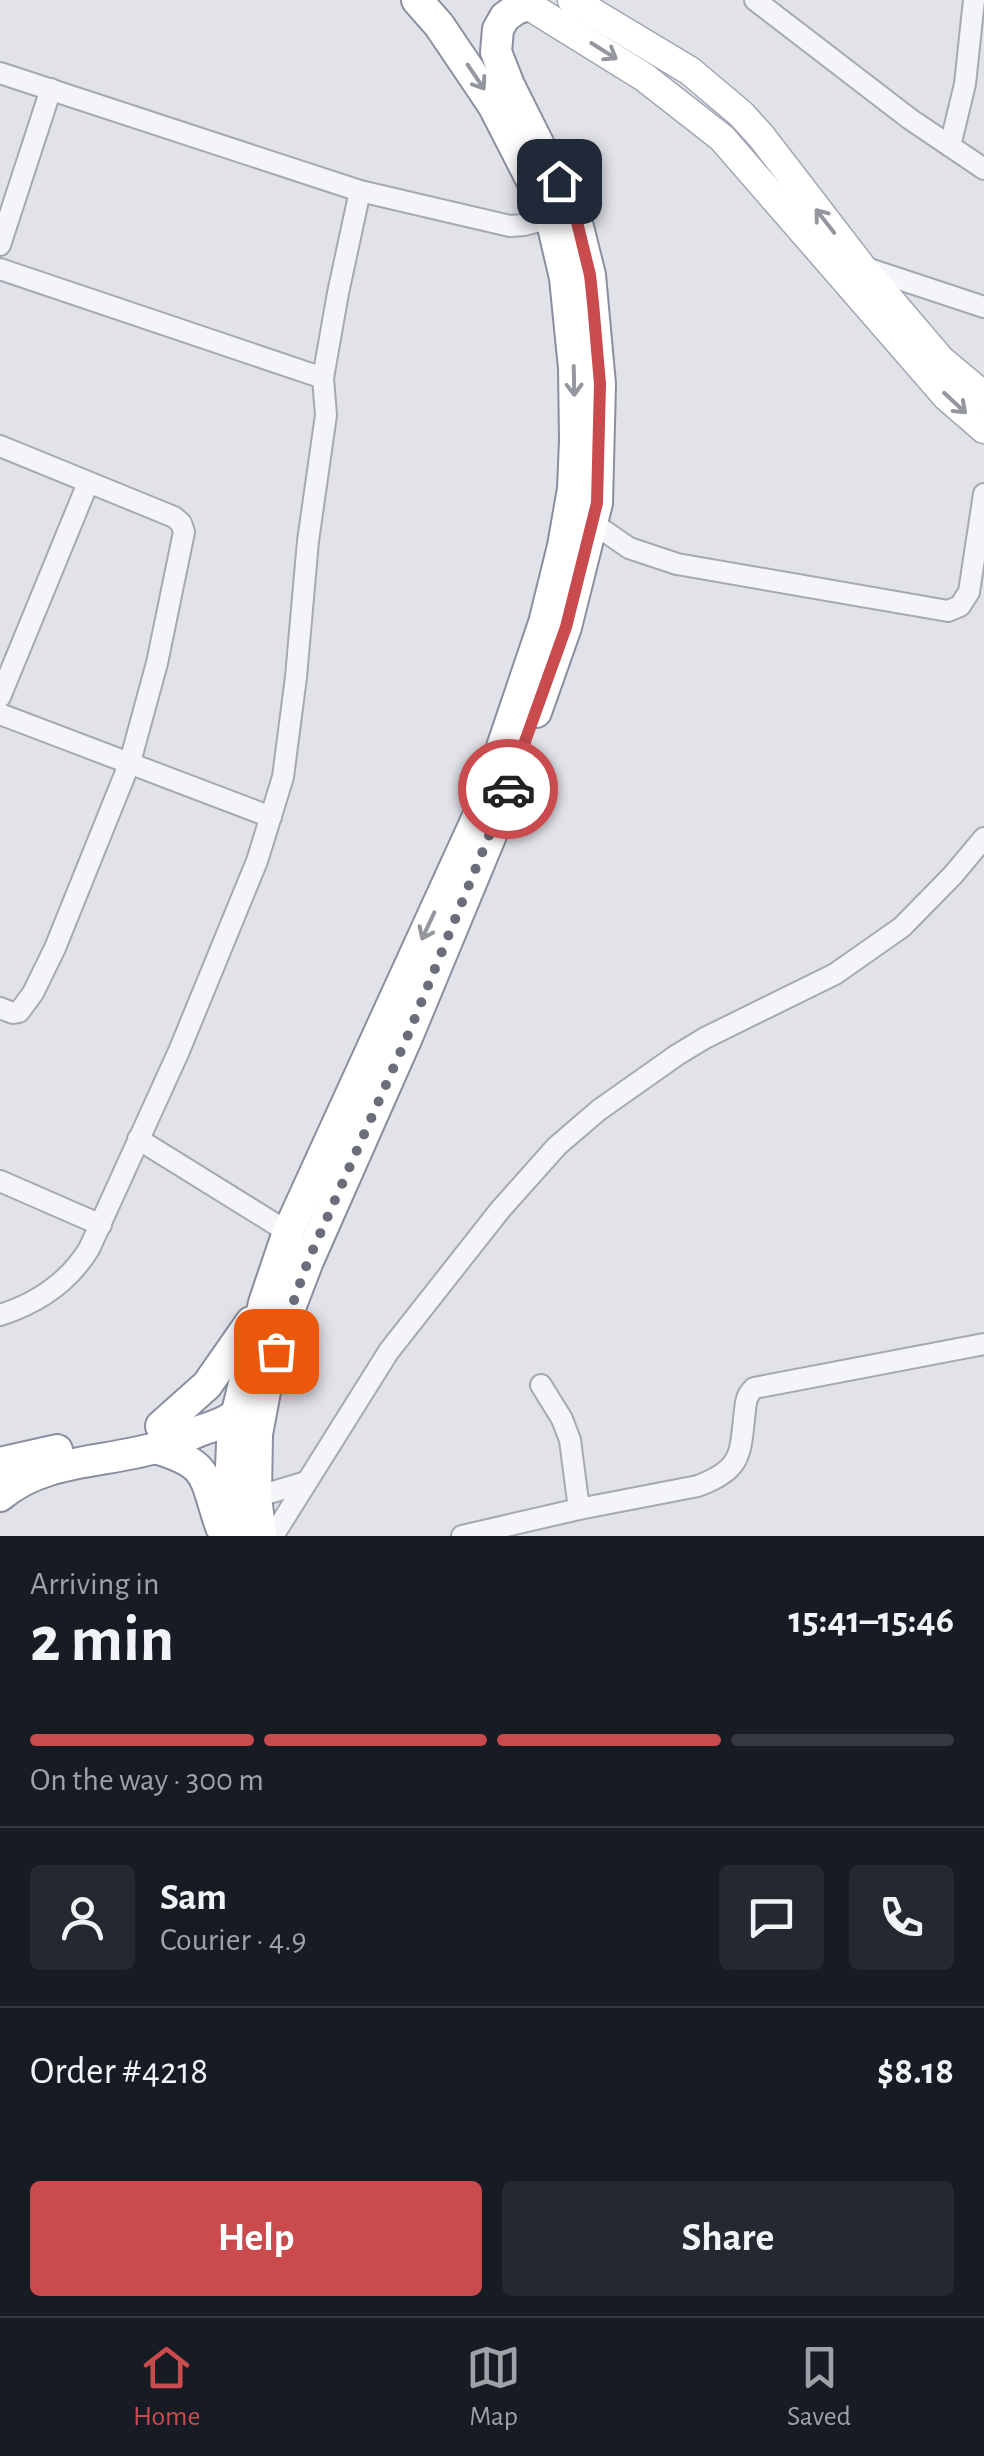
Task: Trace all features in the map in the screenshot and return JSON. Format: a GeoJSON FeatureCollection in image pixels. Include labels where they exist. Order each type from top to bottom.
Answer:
{"type":"FeatureCollection","features":[{"type":"Feature","properties":{"kind":"highway"},"geometry":{"type":"LineString","coordinates":[[232,1536],[232,1442],[247,1425],[266,1381],[308,1261],[408,1035],[498,817],[566,627],[597,503],[600,384],[577,277],[494,105],[439,24],[417,0]]}},
{"type":"Feature","properties":{"kind":"highway"},"geometry":{"type":"LineString","coordinates":[[260,1536],[247,1425],[264,1303],[288,1232],[480,812],[544,624],[562,546],[574,472],[576,218],[496,52],[498,29],[505,17],[525,2]]}},
{"type":"Feature","properties":{"kind":"highway"},"geometry":{"type":"LineString","coordinates":[[0,1496],[28,1477],[158,1437],[207,1385],[264,1303]]}},
{"type":"Feature","properties":{"kind":"highway"},"geometry":{"type":"LineString","coordinates":[[0,1463],[247,1425]]}},
{"type":"Feature","properties":{"kind":"highway"},"geometry":{"type":"LineString","coordinates":[[158,1437],[198,1466],[224,1536]]}},
{"type":"Feature","properties":{"kind":"main road"},"geometry":{"type":"LineString","coordinates":[[572,0],[690,71],[728,102],[761,136],[861,266],[941,360],[984,396]]}},
{"type":"Feature","properties":{"kind":"main road"},"geometry":{"type":"LineString","coordinates":[[525,2],[644,76],[705,123],[736,152],[947,397],[984,429]]}},
{"type":"Feature","properties":{"kind":"main road"},"geometry":{"type":"LineString","coordinates":[[705,123],[728,102]]}},
{"type":"Feature","properties":{"kind":"main road"},"geometry":{"type":"LineString","coordinates":[[736,152],[761,136]]}},
{"type":"Feature","properties":{"kind":"street"},"geometry":{"type":"LineString","coordinates":[[756,0],[783,8],[910,118],[984,169]]}},
{"type":"Feature","properties":{"kind":"street"},"geometry":{"type":"LineString","coordinates":[[950,146],[966,84],[974,0]]}},
{"type":"Feature","properties":{"kind":"street"},"geometry":{"type":"LineString","coordinates":[[0,72],[360,191],[510,226],[551,218]]}},
{"type":"Feature","properties":{"kind":"street"},"geometry":{"type":"LineString","coordinates":[[0,245],[51,90]]}},
{"type":"Feature","properties":{"kind":"street"},"geometry":{"type":"LineString","coordinates":[[0,1316],[32,1303],[59,1285],[81,1262],[178,1051],[257,861],[282,777],[326,415],[323,378],[360,191]]}},
{"type":"Feature","properties":{"kind":"street"},"geometry":{"type":"LineString","coordinates":[[861,266],[984,307]]}},
{"type":"Feature","properties":{"kind":"street"},"geometry":{"type":"LineString","coordinates":[[0,269],[323,378]]}},
{"type":"Feature","properties":{"kind":"street"},"geometry":{"type":"LineString","coordinates":[[0,446],[174,517],[184,527],[158,664],[130,762],[68,917],[32,993],[19,1012],[0,1008]]}},
{"type":"Feature","properties":{"kind":"street"},"geometry":{"type":"LineString","coordinates":[[0,697],[88,483]]}},
{"type":"Feature","properties":{"kind":"street"},"geometry":{"type":"LineString","coordinates":[[592,523],[629,548],[677,564],[948,611],[960,606],[969,592],[984,494]]}},
{"type":"Feature","properties":{"kind":"street"},"geometry":{"type":"LineString","coordinates":[[0,714],[271,817]]}},
{"type":"Feature","properties":{"kind":"street"},"geometry":{"type":"LineString","coordinates":[[273,1536],[389,1351],[557,1146],[678,1055],[834,974],[902,927],[984,838]]}},
{"type":"Feature","properties":{"kind":"street"},"geometry":{"type":"LineString","coordinates":[[138,1139],[288,1232],[308,1261]]}},
{"type":"Feature","properties":{"kind":"street"},"geometry":{"type":"LineString","coordinates":[[0,1181],[101,1225]]}},
{"type":"Feature","properties":{"kind":"street"},"geometry":{"type":"LineString","coordinates":[[462,1536],[579,1508],[698,1486],[726,1474],[740,1448],[747,1397],[754,1388],[984,1344]]}},
{"type":"Feature","properties":{"kind":"street"},"geometry":{"type":"LineString","coordinates":[[540,1385],[562,1418],[570,1440],[579,1508]]}},
{"type":"Feature","properties":{"kind":"street"},"geometry":{"type":"LineString","coordinates":[[256,1497],[306,1482]]}},
{"type":"Feature","properties":{"kind":"way so far"},"geometry":{"type":"LineString","coordinates":[[276,1351],[308,1261],[408,1035],[508,789]]}},
{"type":"Feature","properties":{"kind":"route"},"geometry":{"type":"LineString","coordinates":[[508,789],[566,627],[597,503],[600,384],[590,275],[576,218],[559,181]]}}]}
